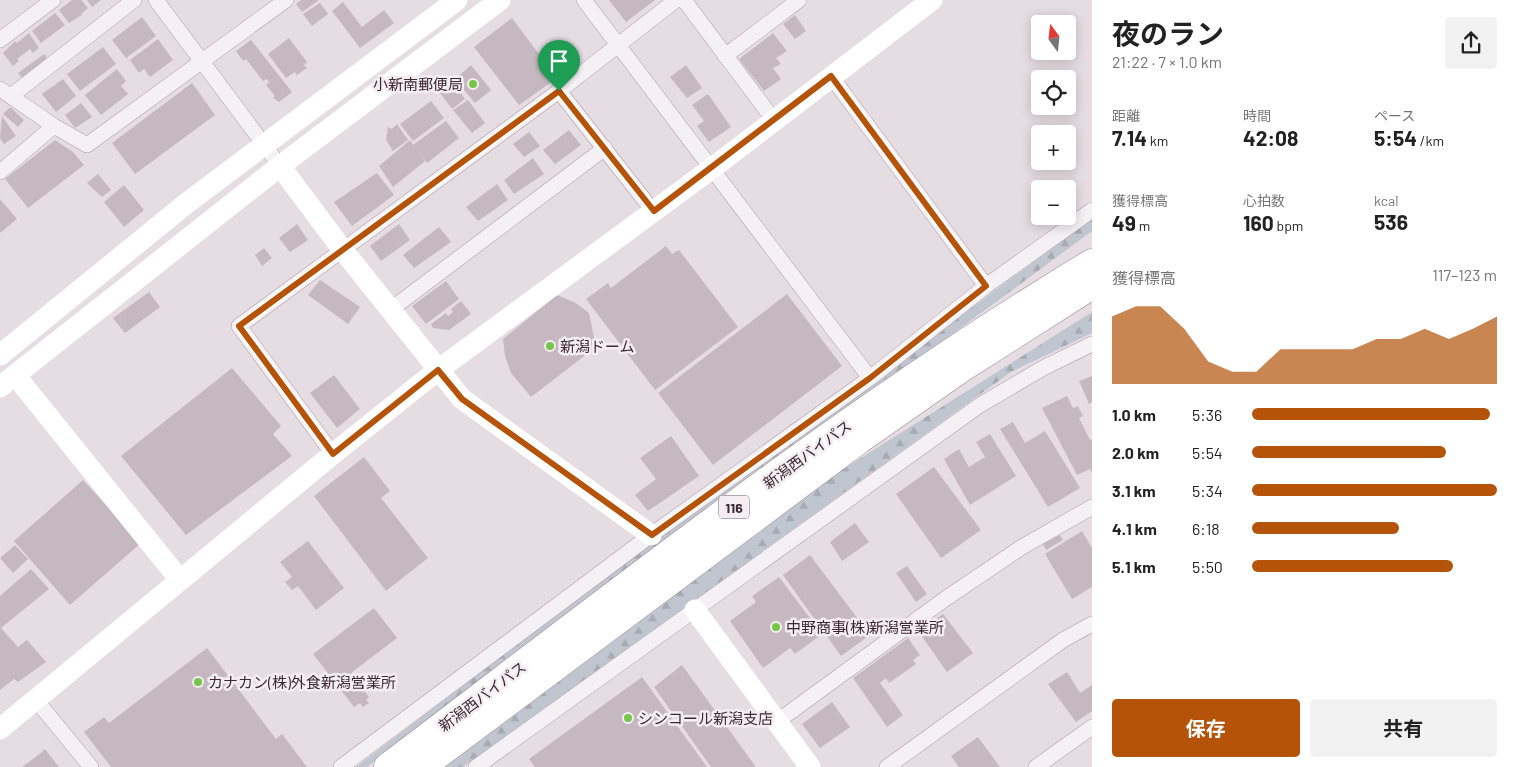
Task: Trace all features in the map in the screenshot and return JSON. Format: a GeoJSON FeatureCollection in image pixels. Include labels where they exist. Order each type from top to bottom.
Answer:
{"type":"FeatureCollection","features":[{"type":"Feature","properties":{"kind":"highway"},"geometry":{"type":"LineString","coordinates":[[948,354],[1021,293],[1092,243]]}},
{"type":"Feature","properties":{"kind":"highway","name":"新潟西バイパス"},"geometry":{"type":"LineString","coordinates":[[388,767],[718,518],[848,424],[948,354],[1092,263]]}},
{"type":"Feature","properties":{"kind":"highway","name":"新潟西バイパス"},"geometry":{"type":"LineString","coordinates":[[421,767],[860,439],[960,368],[1092,286]]}},
{"type":"Feature","properties":{"kind":"highway"},"geometry":{"type":"LineString","coordinates":[[860,439],[1092,303]]}},
{"type":"Feature","properties":{"kind":"street"},"geometry":{"type":"LineString","coordinates":[[0,40],[53,0]]}},
{"type":"Feature","properties":{"kind":"street"},"geometry":{"type":"LineString","coordinates":[[134,0],[5,93],[54,126],[88,145],[283,1]]}},
{"type":"Feature","properties":{"kind":"street"},"geometry":{"type":"LineString","coordinates":[[156,0],[342,249],[462,399],[652,535]]}},
{"type":"Feature","properties":{"kind":"street"},"geometry":{"type":"LineString","coordinates":[[180,580],[7,381],[0,356],[187,204],[457,0]]}},
{"type":"Feature","properties":{"kind":"street"},"geometry":{"type":"LineString","coordinates":[[7,381],[280,166],[500,0]]}},
{"type":"Feature","properties":{"kind":"street"},"geometry":{"type":"LineString","coordinates":[[584,0],[870,378]]}},
{"type":"Feature","properties":{"kind":"street"},"geometry":{"type":"LineString","coordinates":[[333,454],[239,326],[559,91],[676,0]]}},
{"type":"Feature","properties":{"kind":"street"},"geometry":{"type":"LineString","coordinates":[[684,0],[773,119]]}},
{"type":"Feature","properties":{"kind":"street"},"geometry":{"type":"LineString","coordinates":[[725,56],[799,0]]}},
{"type":"Feature","properties":{"kind":"street"},"geometry":{"type":"LineString","coordinates":[[0,729],[333,454],[438,370],[711,169],[773,119],[932,0]]}},
{"type":"Feature","properties":{"kind":"street"},"geometry":{"type":"LineString","coordinates":[[831,76],[986,286]]}},
{"type":"Feature","properties":{"kind":"street"},"geometry":{"type":"LineString","coordinates":[[559,91],[654,211]]}},
{"type":"Feature","properties":{"kind":"street"},"geometry":{"type":"LineString","coordinates":[[3,163],[54,126]]}},
{"type":"Feature","properties":{"kind":"street"},"geometry":{"type":"LineString","coordinates":[[390,310],[605,148]]}},
{"type":"Feature","properties":{"kind":"street"},"geometry":{"type":"LineString","coordinates":[[341,767],[652,535],[870,378],[986,286],[1092,210]]}},
{"type":"Feature","properties":{"kind":"street"},"geometry":{"type":"LineString","coordinates":[[476,767],[980,405],[1043,368],[1092,344]]}},
{"type":"Feature","properties":{"kind":"street"},"geometry":{"type":"LineString","coordinates":[[778,721],[953,594],[1022,547],[1092,507]]}},
{"type":"Feature","properties":{"kind":"street"},"geometry":{"type":"LineString","coordinates":[[695,610],[810,767]]}},
{"type":"Feature","properties":{"kind":"street"},"geometry":{"type":"LineString","coordinates":[[887,767],[1056,646],[1092,624]]}},
{"type":"Feature","properties":{"kind":"street"},"geometry":{"type":"LineString","coordinates":[[36,700],[92,767]]}},
{"type":"Feature","properties":{"kind":"street"},"geometry":{"type":"LineString","coordinates":[[1036,767],[1092,727]]}},
{"type":"Feature","properties":{"kind":"green space"},"geometry":{"type":"Polygon","coordinates":[[[1092,219],[1092,231],[916,361],[727,493],[676,536],[367,767],[356,767],[607,576],[1092,219]]]}},
{"type":"Feature","properties":{"kind":"green space"},"geometry":{"type":"Polygon","coordinates":[[[1092,312],[1092,333],[1011,372],[463,767],[444,767],[712,563],[759,533],[796,499],[1092,312]]]}},
{"type":"Feature","properties":{"kind":"building"},"geometry":{"type":"Polygon","coordinates":[[[72,0],[81,0],[88,8],[82,15],[69,23],[59,10],[72,0]]]}},
{"type":"Feature","properties":{"kind":"building"},"geometry":{"type":"Polygon","coordinates":[[[87,0],[101,0],[92,7],[87,0]]]}},
{"type":"Feature","properties":{"kind":"building"},"geometry":{"type":"Polygon","coordinates":[[[301,0],[319,0],[302,12],[296,4],[301,0]]]}},
{"type":"Feature","properties":{"kind":"building"},"geometry":{"type":"Polygon","coordinates":[[[609,0],[655,0],[626,22],[609,0]]]}},
{"type":"Feature","properties":{"kind":"building"},"geometry":{"type":"Polygon","coordinates":[[[343,2],[362,27],[384,10],[394,23],[360,48],[332,11],[343,2]]]}},
{"type":"Feature","properties":{"kind":"building"},"geometry":{"type":"Polygon","coordinates":[[[320,3],[328,14],[312,26],[303,14],[320,3]]]}},
{"type":"Feature","properties":{"kind":"building"},"geometry":{"type":"Polygon","coordinates":[[[55,13],[65,25],[41,43],[32,31],[55,13]]]}},
{"type":"Feature","properties":{"kind":"building"},"geometry":{"type":"Polygon","coordinates":[[[795,15],[806,31],[795,39],[783,24],[795,15]]]}},
{"type":"Feature","properties":{"kind":"building"},"geometry":{"type":"Polygon","coordinates":[[[142,17],[156,36],[126,58],[112,40],[142,17]]]}},
{"type":"Feature","properties":{"kind":"building"},"geometry":{"type":"Polygon","coordinates":[[[512,18],[557,78],[519,105],[474,47],[512,18]]]}},
{"type":"Feature","properties":{"kind":"building"},"geometry":{"type":"Polygon","coordinates":[[[29,33],[39,48],[33,53],[30,49],[17,59],[19,61],[13,66],[3,53],[15,41],[17,43],[29,33]]]}},
{"type":"Feature","properties":{"kind":"building"},"geometry":{"type":"Polygon","coordinates":[[[773,33],[787,51],[776,58],[781,64],[773,68],[781,79],[764,91],[739,59],[773,33]]]}},
{"type":"Feature","properties":{"kind":"building"},"geometry":{"type":"Polygon","coordinates":[[[289,38],[307,62],[304,65],[307,68],[297,75],[295,72],[286,78],[268,54],[289,38]]]}},
{"type":"Feature","properties":{"kind":"building"},"geometry":{"type":"Polygon","coordinates":[[[158,39],[173,60],[150,77],[144,69],[139,73],[130,60],[158,39]]]}},
{"type":"Feature","properties":{"kind":"building"},"geometry":{"type":"Polygon","coordinates":[[[251,40],[292,92],[279,102],[273,98],[275,96],[266,85],[269,82],[267,79],[263,81],[246,59],[243,61],[236,51],[251,40]]]}},
{"type":"Feature","properties":{"kind":"building"},"geometry":{"type":"Polygon","coordinates":[[[103,47],[116,64],[80,91],[67,74],[103,47]]]}},
{"type":"Feature","properties":{"kind":"building"},"geometry":{"type":"Polygon","coordinates":[[[44,54],[47,58],[22,78],[18,73],[44,54]]]}},
{"type":"Feature","properties":{"kind":"building"},"geometry":{"type":"Polygon","coordinates":[[[471,65],[491,90],[475,103],[455,79],[471,65]]]}},
{"type":"Feature","properties":{"kind":"building"},"geometry":{"type":"Polygon","coordinates":[[[686,65],[702,88],[687,98],[670,77],[686,65]]]}},
{"type":"Feature","properties":{"kind":"building"},"geometry":{"type":"Polygon","coordinates":[[[117,69],[126,81],[121,86],[128,94],[101,115],[85,95],[117,69]]]}},
{"type":"Feature","properties":{"kind":"building"},"geometry":{"type":"Polygon","coordinates":[[[448,75],[465,99],[452,109],[435,86],[448,75]]]}},
{"type":"Feature","properties":{"kind":"building"},"geometry":{"type":"Polygon","coordinates":[[[63,79],[76,96],[56,112],[42,94],[63,79]]]}},
{"type":"Feature","properties":{"kind":"building"},"geometry":{"type":"Polygon","coordinates":[[[192,83],[215,115],[135,174],[112,143],[192,83]]]}},
{"type":"Feature","properties":{"kind":"building"},"geometry":{"type":"Polygon","coordinates":[[[708,94],[731,127],[709,142],[697,126],[704,121],[692,105],[708,94]]]}},
{"type":"Feature","properties":{"kind":"building"},"geometry":{"type":"Polygon","coordinates":[[[468,100],[485,123],[472,133],[453,110],[468,100]]]}},
{"type":"Feature","properties":{"kind":"building"},"geometry":{"type":"Polygon","coordinates":[[[431,101],[444,118],[413,141],[400,124],[431,101]]]}},
{"type":"Feature","properties":{"kind":"building"},"geometry":{"type":"Polygon","coordinates":[[[81,103],[92,117],[75,128],[65,115],[81,103]]]}},
{"type":"Feature","properties":{"kind":"building"},"geometry":{"type":"Polygon","coordinates":[[[10,107],[24,120],[18,127],[3,114],[10,107]]]}},
{"type":"Feature","properties":{"kind":"building"},"geometry":{"type":"Polygon","coordinates":[[[2,116],[16,136],[4,144],[0,138],[2,116]]]}},
{"type":"Feature","properties":{"kind":"building"},"geometry":{"type":"Polygon","coordinates":[[[446,121],[459,138],[427,163],[416,148],[425,161],[393,187],[379,166],[410,140],[413,145],[446,121]]]}},
{"type":"Feature","properties":{"kind":"building"},"geometry":{"type":"Polygon","coordinates":[[[397,124],[408,140],[393,151],[386,140],[388,127],[392,129],[397,124]]]}},
{"type":"Feature","properties":{"kind":"building"},"geometry":{"type":"Polygon","coordinates":[[[569,130],[581,145],[555,164],[543,150],[569,130]]]}},
{"type":"Feature","properties":{"kind":"building"},"geometry":{"type":"Polygon","coordinates":[[[529,132],[540,146],[524,157],[513,144],[529,132]]]}},
{"type":"Feature","properties":{"kind":"building"},"geometry":{"type":"Polygon","coordinates":[[[55,140],[73,152],[84,165],[28,208],[5,179],[55,140]]]}},
{"type":"Feature","properties":{"kind":"building"},"geometry":{"type":"Polygon","coordinates":[[[533,158],[544,174],[514,194],[504,180],[533,158]]]}},
{"type":"Feature","properties":{"kind":"building"},"geometry":{"type":"Polygon","coordinates":[[[377,173],[394,195],[352,226],[334,202],[377,173]]]}},
{"type":"Feature","properties":{"kind":"building"},"geometry":{"type":"Polygon","coordinates":[[[98,174],[111,190],[102,197],[87,183],[98,174]]]}},
{"type":"Feature","properties":{"kind":"building"},"geometry":{"type":"Polygon","coordinates":[[[497,184],[508,200],[478,221],[466,207],[497,184]]]}},
{"type":"Feature","properties":{"kind":"building"},"geometry":{"type":"Polygon","coordinates":[[[124,185],[144,210],[124,227],[104,202],[124,185]]]}},
{"type":"Feature","properties":{"kind":"building"},"geometry":{"type":"Polygon","coordinates":[[[0,199],[17,219],[0,233],[0,199]]]}},
{"type":"Feature","properties":{"kind":"building"},"geometry":{"type":"Polygon","coordinates":[[[297,224],[308,240],[290,252],[279,238],[297,224]]]}},
{"type":"Feature","properties":{"kind":"building"},"geometry":{"type":"Polygon","coordinates":[[[399,224],[410,240],[381,261],[370,246],[399,224]]]}},
{"type":"Feature","properties":{"kind":"building"},"geometry":{"type":"Polygon","coordinates":[[[439,227],[451,242],[414,268],[403,255],[439,227]]]}},
{"type":"Feature","properties":{"kind":"building"},"geometry":{"type":"Polygon","coordinates":[[[666,246],[672,254],[679,250],[738,327],[655,390],[586,299],[608,283],[611,288],[666,246]]]}},
{"type":"Feature","properties":{"kind":"building"},"geometry":{"type":"Polygon","coordinates":[[[264,248],[272,258],[262,266],[255,255],[264,248]]]}},
{"type":"Feature","properties":{"kind":"building"},"geometry":{"type":"Polygon","coordinates":[[[320,280],[360,307],[348,324],[308,295],[320,280]]]}},
{"type":"Feature","properties":{"kind":"building"},"geometry":{"type":"Polygon","coordinates":[[[446,281],[459,299],[426,324],[412,306],[446,281]]]}},
{"type":"Feature","properties":{"kind":"building"},"geometry":{"type":"Polygon","coordinates":[[[149,292],[160,307],[125,333],[113,318],[149,292]]]}},
{"type":"Feature","properties":{"kind":"building"},"geometry":{"type":"Polygon","coordinates":[[[787,294],[842,366],[713,465],[658,393],[787,294]]]}},
{"type":"Feature","properties":{"kind":"building","name":"新潟ドーム"},"geometry":{"type":"Polygon","coordinates":[[[557,295],[576,303],[589,313],[596,347],[531,397],[511,373],[505,356],[503,339],[557,295]]]}},
{"type":"Feature","properties":{"kind":"building"},"geometry":{"type":"Polygon","coordinates":[[[461,301],[471,314],[449,330],[433,328],[431,324],[446,313],[448,316],[453,312],[451,309],[461,301]]]}},
{"type":"Feature","properties":{"kind":"building"},"geometry":{"type":"Polygon","coordinates":[[[232,368],[281,426],[273,434],[292,456],[186,535],[121,456],[232,368]]]}},
{"type":"Feature","properties":{"kind":"building"},"geometry":{"type":"Polygon","coordinates":[[[334,375],[360,409],[337,428],[310,393],[334,375]]]}},
{"type":"Feature","properties":{"kind":"building"},"geometry":{"type":"Polygon","coordinates":[[[1092,376],[1092,402],[1089,404],[1079,381],[1092,376]]]}},
{"type":"Feature","properties":{"kind":"building"},"geometry":{"type":"Polygon","coordinates":[[[1067,396],[1073,408],[1078,406],[1083,416],[1079,418],[1090,440],[1092,439],[1092,473],[1090,469],[1077,475],[1042,408],[1067,396]]]}},
{"type":"Feature","properties":{"kind":"building"},"geometry":{"type":"Polygon","coordinates":[[[1013,422],[1025,443],[1045,431],[1080,488],[1048,507],[1000,429],[1013,422]]]}},
{"type":"Feature","properties":{"kind":"building"},"geometry":{"type":"Polygon","coordinates":[[[990,434],[1016,476],[970,505],[944,459],[959,449],[969,467],[985,457],[976,442],[990,434]]]}},
{"type":"Feature","properties":{"kind":"building"},"geometry":{"type":"Polygon","coordinates":[[[671,436],[699,476],[648,511],[635,495],[656,479],[640,458],[671,436]]]}},
{"type":"Feature","properties":{"kind":"building"},"geometry":{"type":"Polygon","coordinates":[[[364,457],[390,491],[381,498],[428,558],[386,591],[314,496],[364,457]]]}},
{"type":"Feature","properties":{"kind":"building"},"geometry":{"type":"Polygon","coordinates":[[[934,467],[981,530],[941,558],[896,494],[934,467]]]}},
{"type":"Feature","properties":{"kind":"building"},"geometry":{"type":"Polygon","coordinates":[[[83,480],[141,543],[70,605],[14,541],[83,480]]]}},
{"type":"Feature","properties":{"kind":"building"},"geometry":{"type":"Polygon","coordinates":[[[855,523],[869,542],[842,561],[830,542],[855,523]]]}},
{"type":"Feature","properties":{"kind":"building"},"geometry":{"type":"Polygon","coordinates":[[[1082,531],[1092,548],[1092,587],[1072,599],[1045,554],[1082,531]]]}},
{"type":"Feature","properties":{"kind":"building"},"geometry":{"type":"Polygon","coordinates":[[[1060,535],[1063,540],[1046,550],[1043,544],[1060,535]]]}},
{"type":"Feature","properties":{"kind":"building"},"geometry":{"type":"Polygon","coordinates":[[[308,541],[344,588],[316,610],[298,586],[292,590],[285,582],[292,577],[280,562],[308,541]]]}},
{"type":"Feature","properties":{"kind":"building"},"geometry":{"type":"Polygon","coordinates":[[[15,545],[28,559],[13,573],[0,558],[15,545]]]}},
{"type":"Feature","properties":{"kind":"building"},"geometry":{"type":"Polygon","coordinates":[[[810,555],[870,635],[841,656],[783,575],[810,555]]]}},
{"type":"Feature","properties":{"kind":"building"},"geometry":{"type":"Polygon","coordinates":[[[907,566],[927,594],[916,602],[896,573],[907,566]]]}},
{"type":"Feature","properties":{"kind":"building"},"geometry":{"type":"Polygon","coordinates":[[[31,569],[49,589],[1,628],[18,647],[27,640],[46,662],[18,682],[14,679],[0,690],[0,596],[31,569]]]}},
{"type":"Feature","properties":{"kind":"building","name":"中野商事(株)新潟営業所"},"geometry":{"type":"Polygon","coordinates":[[[779,577],[822,634],[795,654],[790,648],[763,668],[730,621],[756,602],[752,596],[779,577]]]}},
{"type":"Feature","properties":{"kind":"building"},"geometry":{"type":"Polygon","coordinates":[[[374,608],[397,638],[351,673],[369,697],[366,700],[369,703],[363,707],[360,703],[354,707],[313,654],[374,608]]]}},
{"type":"Feature","properties":{"kind":"building"},"geometry":{"type":"Polygon","coordinates":[[[943,614],[973,653],[947,672],[918,631],[943,614]]]}},
{"type":"Feature","properties":{"kind":"building"},"geometry":{"type":"Polygon","coordinates":[[[908,638],[920,655],[913,660],[916,664],[889,683],[886,678],[880,683],[903,715],[887,727],[853,678],[908,638]]]}},
{"type":"Feature","properties":{"kind":"building","name":"カナカン(株)外食新潟営業所"},"geometry":{"type":"Polygon","coordinates":[[[207,648],[276,739],[282,734],[307,767],[111,767],[84,732],[104,717],[109,723],[207,648]]]}},
{"type":"Feature","properties":{"kind":"building"},"geometry":{"type":"Polygon","coordinates":[[[682,665],[756,767],[711,767],[654,687],[682,665]]]}},
{"type":"Feature","properties":{"kind":"building"},"geometry":{"type":"Polygon","coordinates":[[[1067,672],[1080,693],[1092,685],[1092,711],[1076,722],[1048,684],[1067,672]]]}},
{"type":"Feature","properties":{"kind":"building","name":"シンコール新潟支店"},"geometry":{"type":"Polygon","coordinates":[[[642,677],[707,767],[535,767],[529,759],[642,677]]]}},
{"type":"Feature","properties":{"kind":"building"},"geometry":{"type":"Polygon","coordinates":[[[832,702],[850,727],[820,748],[802,724],[832,702]]]}},
{"type":"Feature","properties":{"kind":"building"},"geometry":{"type":"Polygon","coordinates":[[[978,737],[1000,767],[959,767],[951,756],[978,737]]]}},
{"type":"Feature","properties":{"kind":"building"},"geometry":{"type":"Polygon","coordinates":[[[45,749],[59,767],[22,767],[41,753],[45,749]]]}},
{"type":"Feature","properties":{"kind":"place","name":"小新南郵便局"},"geometry":{"type":"Point","coordinates":[473,84]}},
{"type":"Feature","properties":{"kind":"place","name":"新潟ドーム"},"geometry":{"type":"Point","coordinates":[550,346]}},
{"type":"Feature","properties":{"kind":"place","name":"中野商事(株)新潟営業所"},"geometry":{"type":"Point","coordinates":[776,627]}},
{"type":"Feature","properties":{"kind":"place","name":"カナカン(株)外食新潟営業所"},"geometry":{"type":"Point","coordinates":[198,682]}},
{"type":"Feature","properties":{"kind":"place","name":"シンコール新潟支店"},"geometry":{"type":"Point","coordinates":[628,718]}},
{"type":"Feature","properties":{"kind":"route"},"geometry":{"type":"LineString","coordinates":[[831,76],[986,286],[870,378],[652,535],[462,399],[438,370],[333,454],[239,326],[559,91],[654,211],[831,76]]}}]}
